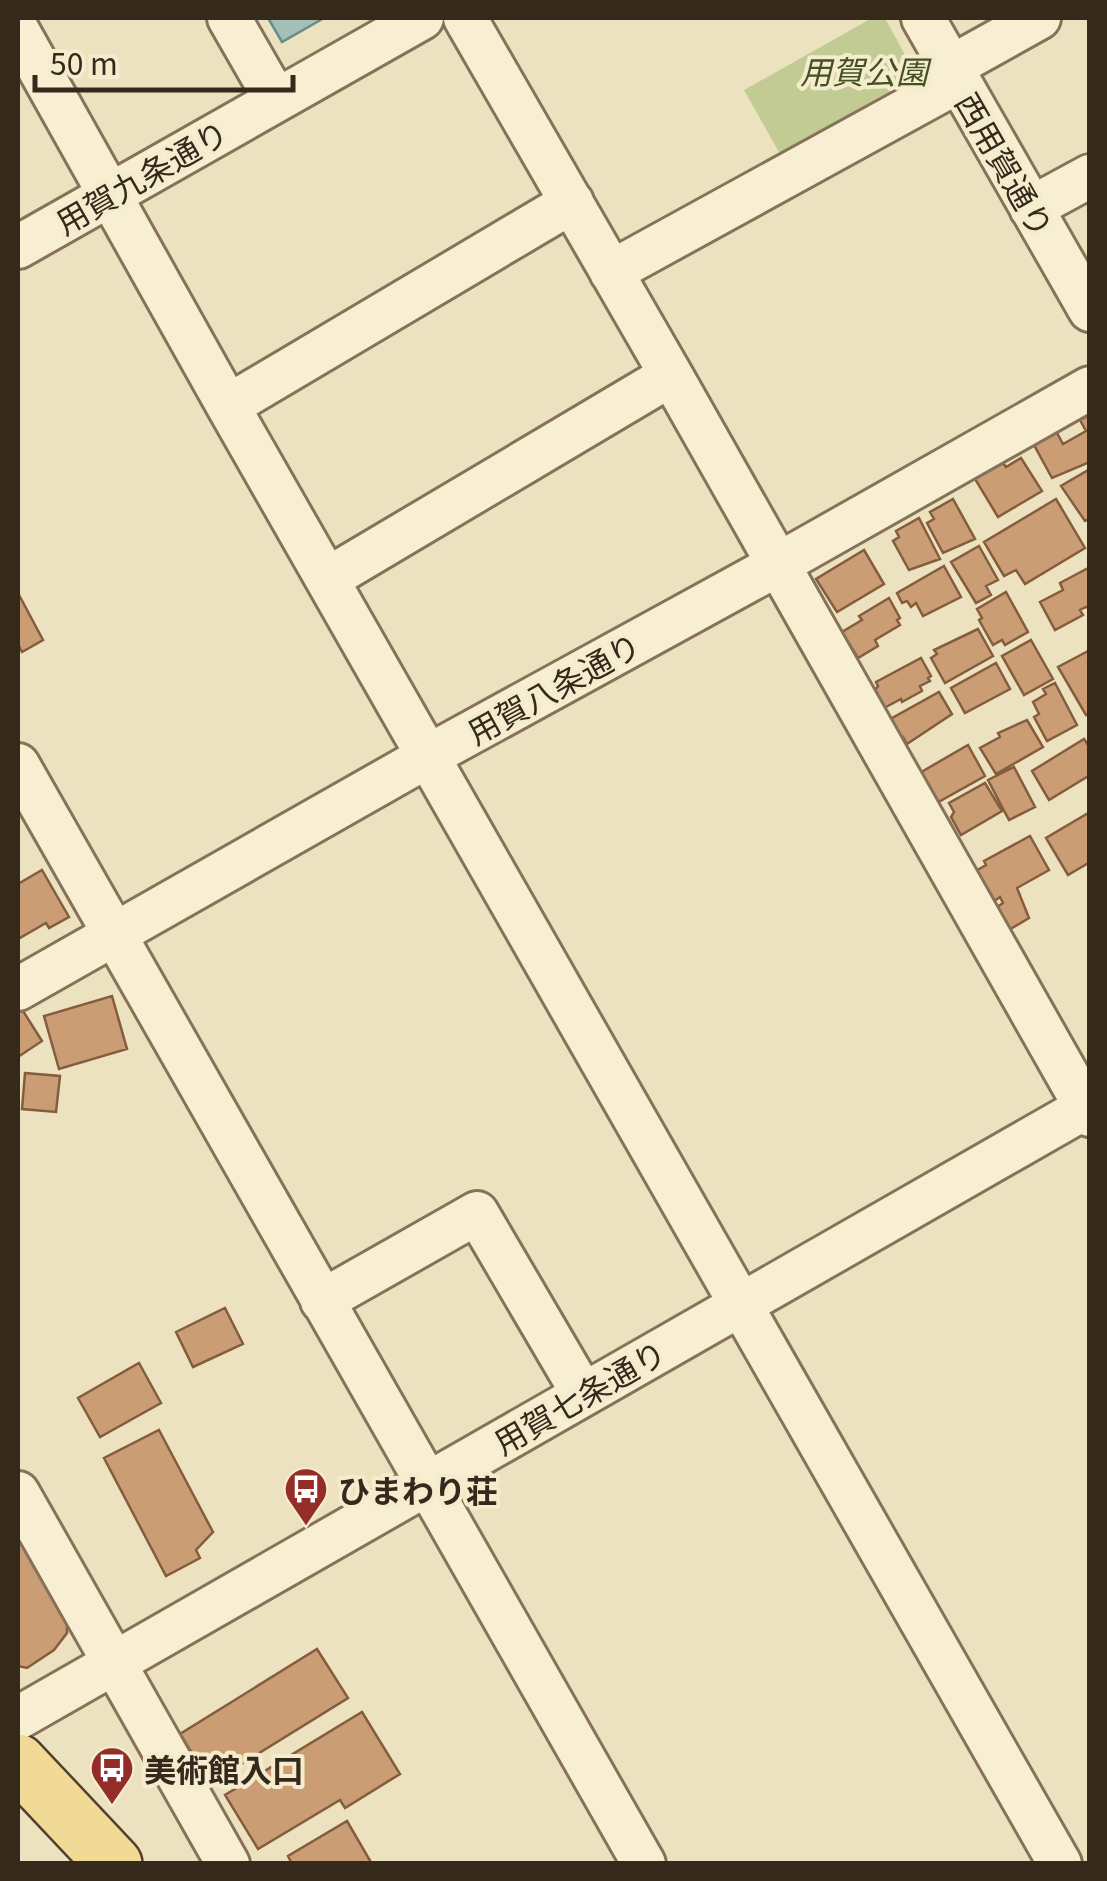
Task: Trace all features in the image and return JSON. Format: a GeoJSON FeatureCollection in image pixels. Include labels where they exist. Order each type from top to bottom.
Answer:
{"type":"FeatureCollection","features":[{"type":"Feature","properties":{"kind":"main road"},"geometry":{"type":"LineString","coordinates":[[18,1762],[114,1864]]}},
{"type":"Feature","properties":{"kind":"street"},"geometry":{"type":"LineString","coordinates":[[229,18],[274,98]]}},
{"type":"Feature","properties":{"kind":"street","name":"用賀九条通り"},"geometry":{"type":"LineString","coordinates":[[18,247],[274,98],[422,18]]}},
{"type":"Feature","properties":{"kind":"street"},"geometry":{"type":"LineString","coordinates":[[464,18],[1088,1109]]}},
{"type":"Feature","properties":{"kind":"street","name":"西用賀通り"},"geometry":{"type":"LineString","coordinates":[[923,18],[1090,310]]}},
{"type":"Feature","properties":{"kind":"street"},"geometry":{"type":"LineString","coordinates":[[611,272],[955,74],[1040,18]]}},
{"type":"Feature","properties":{"kind":"street"},"geometry":{"type":"LineString","coordinates":[[18,31],[1060,1864]]}},
{"type":"Feature","properties":{"kind":"street"},"geometry":{"type":"LineString","coordinates":[[1031,208],[1090,176]]}},
{"type":"Feature","properties":{"kind":"street"},"geometry":{"type":"LineString","coordinates":[[228,406],[572,202]]}},
{"type":"Feature","properties":{"kind":"street"},"geometry":{"type":"LineString","coordinates":[[329,578],[671,374]]}},
{"type":"Feature","properties":{"kind":"street","name":"用賀八条通り"},"geometry":{"type":"LineString","coordinates":[[18,989],[430,754],[1090,388]]}},
{"type":"Feature","properties":{"kind":"street"},"geometry":{"type":"LineString","coordinates":[[18,765],[644,1864]]}},
{"type":"Feature","properties":{"kind":"street","name":"用賀七条通り"},"geometry":{"type":"LineString","coordinates":[[18,1718],[1088,1109]]}},
{"type":"Feature","properties":{"kind":"street"},"geometry":{"type":"LineString","coordinates":[[322,1301],[477,1213],[582,1394]]}},
{"type":"Feature","properties":{"kind":"street"},"geometry":{"type":"LineString","coordinates":[[18,1494],[228,1864]]}},
{"type":"Feature","properties":{"kind":"green space","name":"用賀公園"},"geometry":{"type":"Polygon","coordinates":[[[872,18],[885,18],[922,86],[784,161],[744,90],[872,18]]]}},
{"type":"Feature","properties":{"kind":"water"},"geometry":{"type":"Polygon","coordinates":[[[268,18],[324,18],[282,42],[268,18]]]}},
{"type":"Feature","properties":{"kind":"building"},"geometry":{"type":"Polygon","coordinates":[[[1090,415],[1090,462],[1052,478],[1034,445],[1057,433],[1063,444],[1086,431],[1080,420],[1090,415]]]}},
{"type":"Feature","properties":{"kind":"building"},"geometry":{"type":"Polygon","coordinates":[[[1021,458],[1042,491],[998,517],[975,479],[1021,458]]]}},
{"type":"Feature","properties":{"kind":"building"},"geometry":{"type":"Polygon","coordinates":[[[1090,469],[1090,519],[1085,521],[1061,486],[1090,469]]]}},
{"type":"Feature","properties":{"kind":"building"},"geometry":{"type":"Polygon","coordinates":[[[953,499],[975,539],[943,553],[927,523],[934,519],[930,512],[953,499]]]}},
{"type":"Feature","properties":{"kind":"building"},"geometry":{"type":"Polygon","coordinates":[[[1056,499],[1085,548],[1025,584],[1016,570],[1004,576],[984,542],[1056,499]]]}},
{"type":"Feature","properties":{"kind":"building"},"geometry":{"type":"Polygon","coordinates":[[[919,518],[940,559],[909,570],[893,541],[899,537],[896,531],[919,518]]]}},
{"type":"Feature","properties":{"kind":"building"},"geometry":{"type":"Polygon","coordinates":[[[979,546],[998,580],[986,586],[991,595],[976,603],[951,562],[979,546]]]}},
{"type":"Feature","properties":{"kind":"building"},"geometry":{"type":"Polygon","coordinates":[[[864,550],[884,584],[837,612],[816,579],[864,550]]]}},
{"type":"Feature","properties":{"kind":"building"},"geometry":{"type":"Polygon","coordinates":[[[944,566],[961,597],[923,616],[916,603],[911,607],[907,601],[902,603],[897,593],[944,566]]]}},
{"type":"Feature","properties":{"kind":"building"},"geometry":{"type":"Polygon","coordinates":[[[1090,567],[1090,609],[1080,610],[1083,615],[1055,630],[1040,602],[1063,590],[1060,583],[1090,567]]]}},
{"type":"Feature","properties":{"kind":"building"},"geometry":{"type":"Polygon","coordinates":[[[1006,592],[1028,632],[1005,645],[1002,640],[993,645],[977,609],[1006,592]]]}},
{"type":"Feature","properties":{"kind":"building"},"geometry":{"type":"Polygon","coordinates":[[[18,593],[43,640],[22,652],[18,644],[18,593]]]}},
{"type":"Feature","properties":{"kind":"building"},"geometry":{"type":"Polygon","coordinates":[[[889,598],[900,625],[875,640],[878,646],[858,658],[842,632],[889,598]]]}},
{"type":"Feature","properties":{"kind":"building"},"geometry":{"type":"Polygon","coordinates":[[[978,629],[993,656],[945,683],[931,658],[937,654],[934,650],[978,629]]]}},
{"type":"Feature","properties":{"kind":"building"},"geometry":{"type":"Polygon","coordinates":[[[1031,640],[1053,679],[1024,695],[1002,656],[1031,640]]]}},
{"type":"Feature","properties":{"kind":"building"},"geometry":{"type":"Polygon","coordinates":[[[1090,650],[1090,713],[1086,715],[1058,667],[1090,650]]]}},
{"type":"Feature","properties":{"kind":"building"},"geometry":{"type":"Polygon","coordinates":[[[921,658],[931,676],[930,681],[920,686],[922,691],[902,702],[901,699],[879,707],[872,694],[878,686],[876,682],[921,658]]]}},
{"type":"Feature","properties":{"kind":"building"},"geometry":{"type":"Polygon","coordinates":[[[996,663],[1010,689],[965,713],[951,688],[996,663]]]}},
{"type":"Feature","properties":{"kind":"building"},"geometry":{"type":"Polygon","coordinates":[[[1055,683],[1077,725],[1047,741],[1034,717],[1039,714],[1033,702],[1046,694],[1043,689],[1055,683]]]}},
{"type":"Feature","properties":{"kind":"building"},"geometry":{"type":"Polygon","coordinates":[[[939,692],[952,714],[907,744],[903,737],[896,741],[885,722],[939,692]]]}},
{"type":"Feature","properties":{"kind":"building"},"geometry":{"type":"Polygon","coordinates":[[[1027,720],[1043,747],[996,774],[980,748],[1000,737],[998,733],[1027,720]]]}},
{"type":"Feature","properties":{"kind":"building"},"geometry":{"type":"Polygon","coordinates":[[[1084,739],[1090,748],[1090,775],[1049,800],[1032,771],[1084,739]]]}},
{"type":"Feature","properties":{"kind":"building"},"geometry":{"type":"Polygon","coordinates":[[[968,745],[985,776],[933,805],[920,783],[923,771],[968,745]]]}},
{"type":"Feature","properties":{"kind":"building"},"geometry":{"type":"Polygon","coordinates":[[[1014,767],[1035,807],[1009,820],[988,780],[1014,767]]]}},
{"type":"Feature","properties":{"kind":"building"},"geometry":{"type":"Polygon","coordinates":[[[985,783],[1002,811],[961,835],[951,817],[954,812],[949,803],[985,783]]]}},
{"type":"Feature","properties":{"kind":"building"},"geometry":{"type":"Polygon","coordinates":[[[1090,812],[1090,862],[1068,875],[1046,838],[1090,812]]]}},
{"type":"Feature","properties":{"kind":"building"},"geometry":{"type":"Polygon","coordinates":[[[1030,836],[1049,870],[1017,888],[1029,918],[1007,931],[994,909],[1003,903],[1000,897],[993,902],[976,871],[986,865],[984,861],[1030,836]]]}},
{"type":"Feature","properties":{"kind":"building"},"geometry":{"type":"Polygon","coordinates":[[[42,870],[69,917],[49,928],[46,923],[18,939],[18,884],[42,870]]]}},
{"type":"Feature","properties":{"kind":"building"},"geometry":{"type":"Polygon","coordinates":[[[112,996],[127,1049],[59,1069],[44,1016],[112,996]]]}},
{"type":"Feature","properties":{"kind":"building"},"geometry":{"type":"Polygon","coordinates":[[[18,1003],[42,1041],[18,1057],[18,1003]]]}},
{"type":"Feature","properties":{"kind":"building"},"geometry":{"type":"Polygon","coordinates":[[[25,1073],[60,1076],[56,1112],[22,1109],[25,1073]]]}},
{"type":"Feature","properties":{"kind":"building"},"geometry":{"type":"Polygon","coordinates":[[[225,1308],[243,1344],[193,1367],[176,1332],[225,1308]]]}},
{"type":"Feature","properties":{"kind":"building"},"geometry":{"type":"Polygon","coordinates":[[[139,1363],[161,1403],[100,1437],[78,1398],[139,1363]]]}},
{"type":"Feature","properties":{"kind":"building"},"geometry":{"type":"Polygon","coordinates":[[[159,1430],[213,1532],[196,1550],[200,1558],[166,1576],[104,1458],[159,1430]]]}},
{"type":"Feature","properties":{"kind":"building"},"geometry":{"type":"Polygon","coordinates":[[[18,1531],[67,1616],[67,1633],[54,1650],[27,1668],[18,1666],[18,1531]]]}},
{"type":"Feature","properties":{"kind":"building"},"geometry":{"type":"Polygon","coordinates":[[[317,1649],[348,1698],[211,1783],[180,1734],[317,1649]]]}},
{"type":"Feature","properties":{"kind":"building"},"geometry":{"type":"Polygon","coordinates":[[[362,1712],[400,1774],[345,1808],[340,1800],[258,1849],[225,1795],[362,1712]]]}},
{"type":"Feature","properties":{"kind":"building"},"geometry":{"type":"Polygon","coordinates":[[[347,1821],[372,1864],[292,1864],[288,1856],[347,1821]]]}},
{"type":"Feature","properties":{"kind":"place","name":"ひまわり荘"},"geometry":{"type":"Point","coordinates":[306,1527]}},
{"type":"Feature","properties":{"kind":"place","name":"美術館入口"},"geometry":{"type":"Point","coordinates":[112,1806]}}]}
